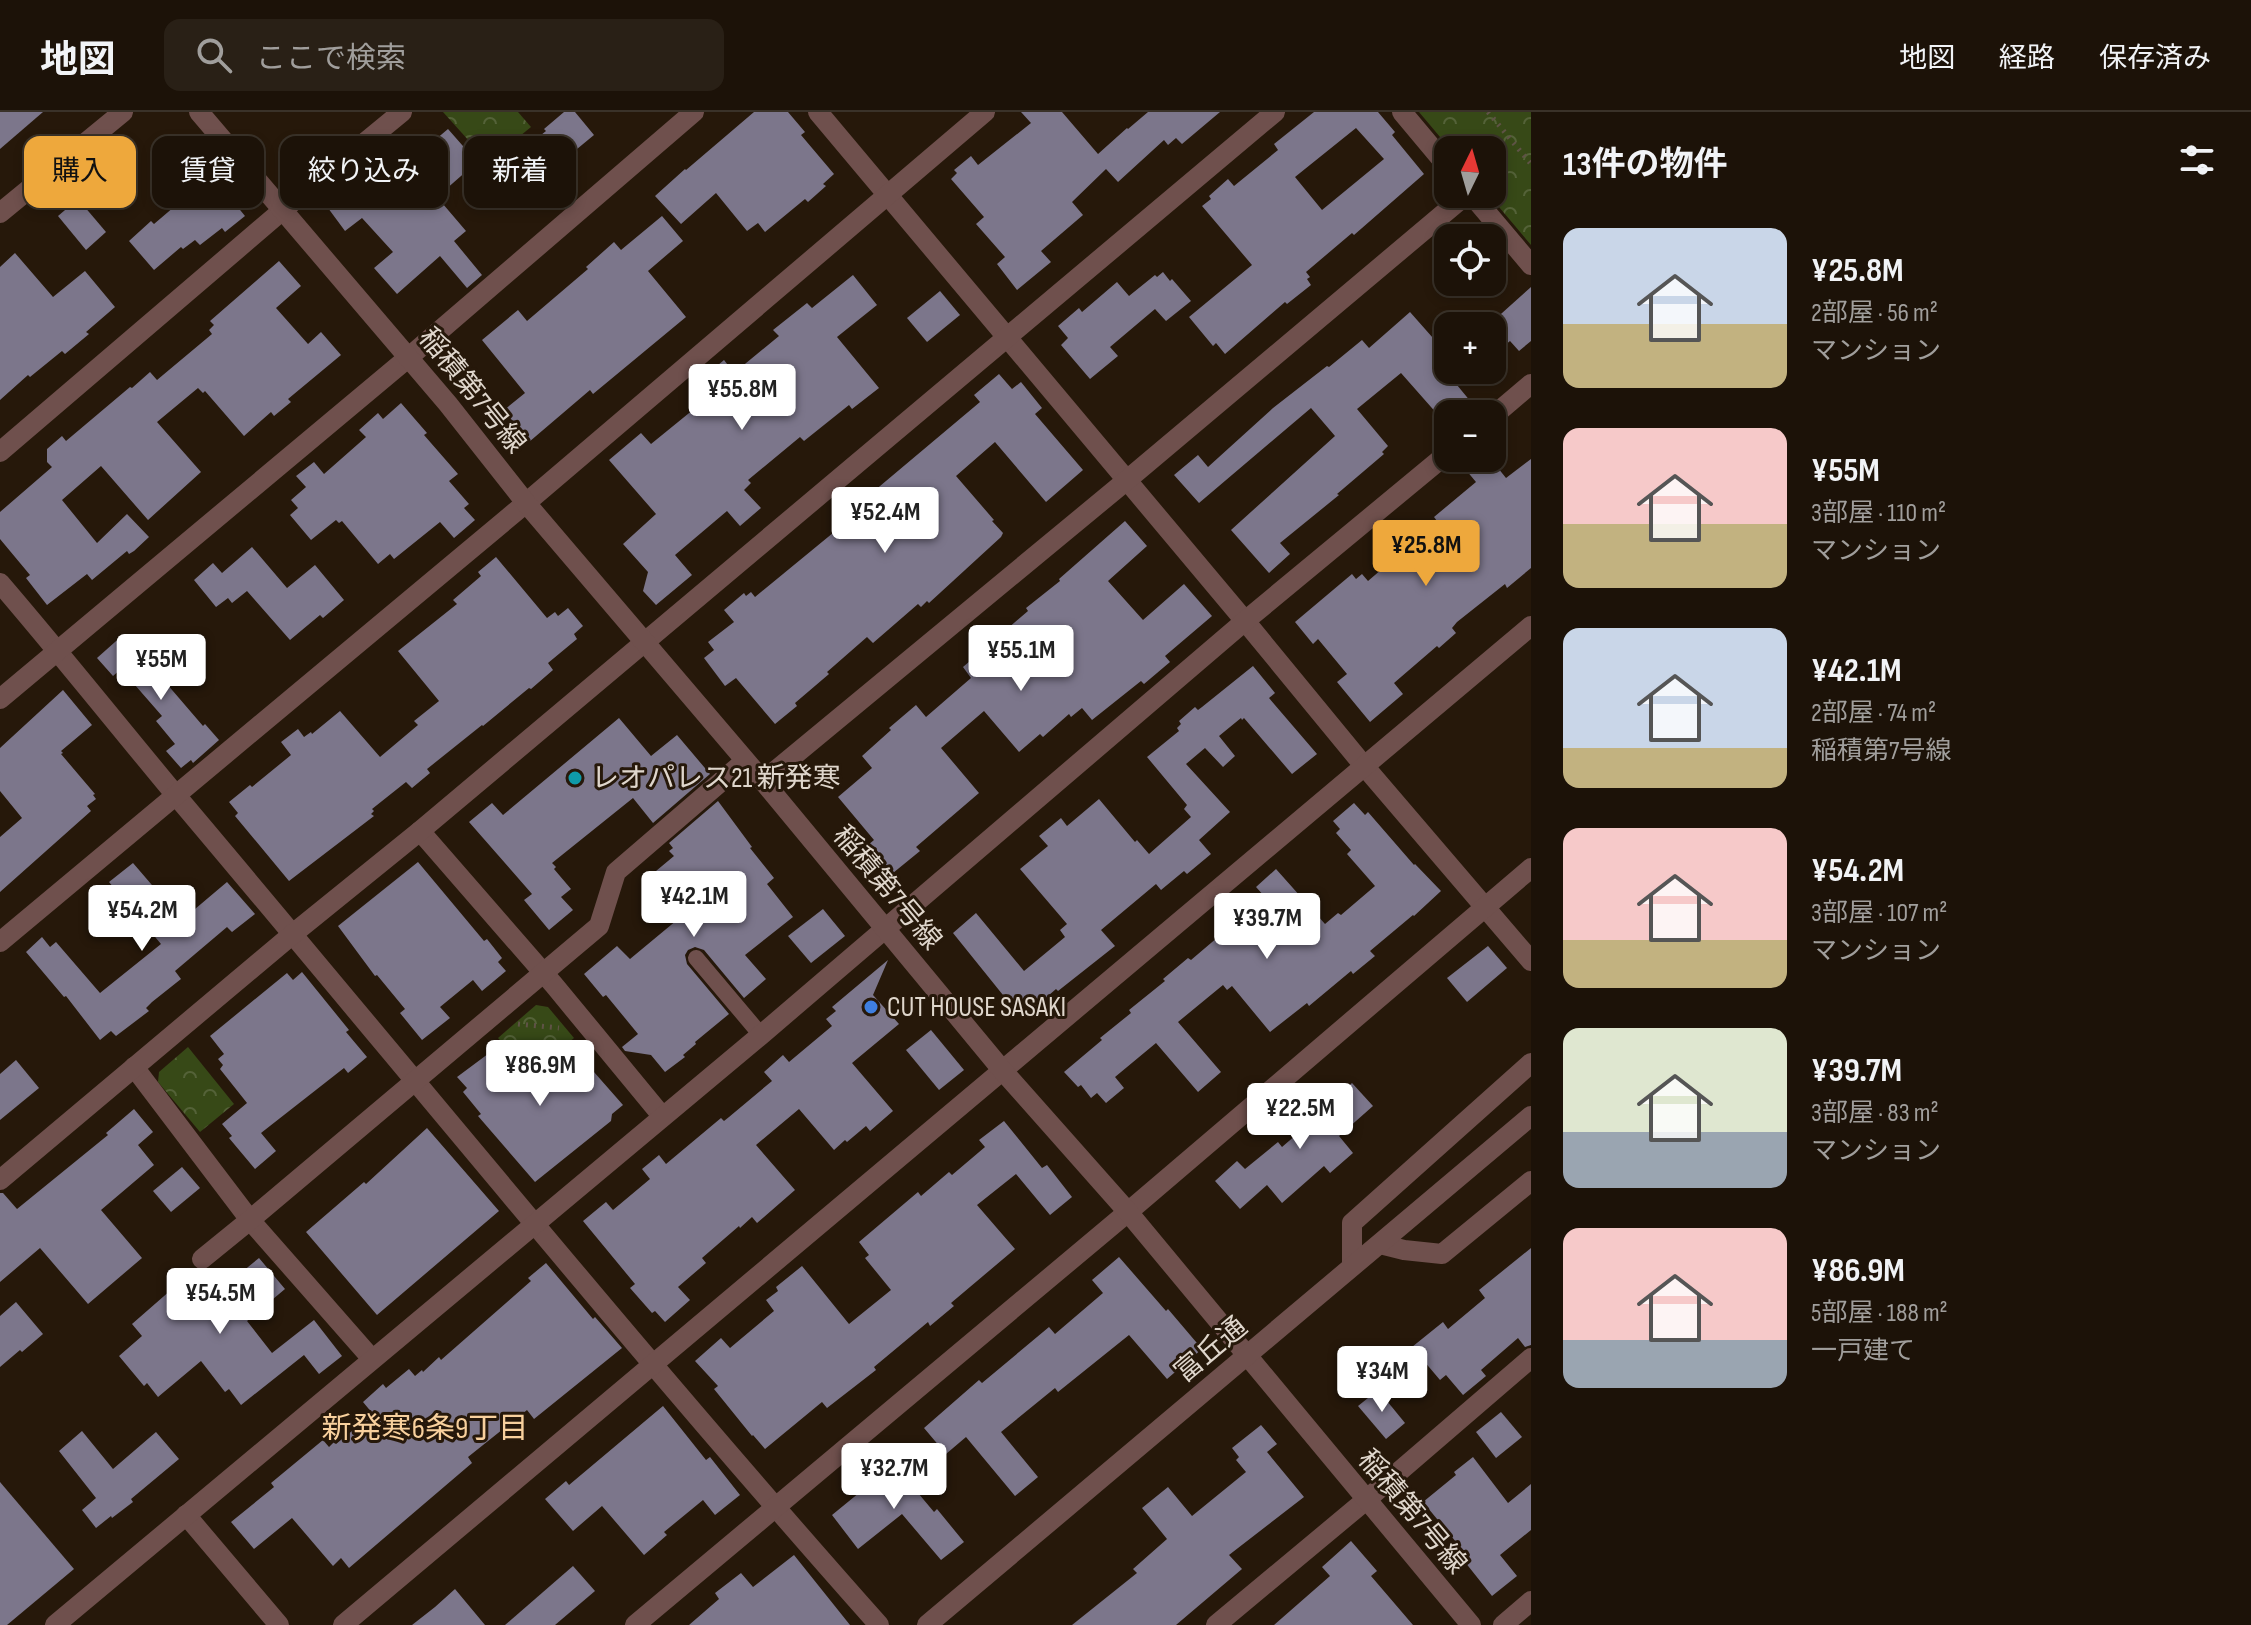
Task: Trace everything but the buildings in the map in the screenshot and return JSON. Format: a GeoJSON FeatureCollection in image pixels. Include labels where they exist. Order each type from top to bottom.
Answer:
{"type":"FeatureCollection","features":[{"type":"Feature","properties":{"kind":"street"},"geometry":{"type":"LineString","coordinates":[[0,213],[123,112]]}},
{"type":"Feature","properties":{"kind":"street","name":"稲積第7号線"},"geometry":{"type":"LineString","coordinates":[[199,112],[409,357],[526,503],[763,781],[1003,1071],[1128,1212],[1471,1625]]}},
{"type":"Feature","properties":{"kind":"street"},"geometry":{"type":"LineString","coordinates":[[0,452],[402,112]]}},
{"type":"Feature","properties":{"kind":"street"},"geometry":{"type":"LineString","coordinates":[[0,699],[409,357],[694,112]]}},
{"type":"Feature","properties":{"kind":"street"},"geometry":{"type":"LineString","coordinates":[[818,112],[1531,961]]}},
{"type":"Feature","properties":{"kind":"street"},"geometry":{"type":"LineString","coordinates":[[0,942],[526,503],[985,112]]}},
{"type":"Feature","properties":{"kind":"street"},"geometry":{"type":"LineString","coordinates":[[0,1180],[1275,112]]}},
{"type":"Feature","properties":{"kind":"street"},"geometry":{"type":"LineString","coordinates":[[1402,112],[1434,150]]}},
{"type":"Feature","properties":{"kind":"street"},"geometry":{"type":"LineString","coordinates":[[763,781],[1452,208]]}},
{"type":"Feature","properties":{"kind":"street"},"geometry":{"type":"LineString","coordinates":[[1481,208],[1531,265]]}},
{"type":"Feature","properties":{"kind":"street"},"geometry":{"type":"LineString","coordinates":[[1506,405],[1531,384]]}},
{"type":"Feature","properties":{"kind":"street"},"geometry":{"type":"LineString","coordinates":[[55,1625],[761,1035],[1245,621],[1434,465]]}},
{"type":"Feature","properties":{"kind":"street"},"geometry":{"type":"LineString","coordinates":[[0,583],[775,1508],[879,1625]]}},
{"type":"Feature","properties":{"kind":"street"},"geometry":{"type":"LineString","coordinates":[[343,1625],[1531,626]]}},
{"type":"Feature","properties":{"kind":"street"},"geometry":{"type":"LineString","coordinates":[[202,1259],[599,926],[616,872],[745,761]]}},
{"type":"Feature","properties":{"kind":"street"},"geometry":{"type":"LineString","coordinates":[[420,831],[662,1116]]}},
{"type":"Feature","properties":{"kind":"street"},"geometry":{"type":"LineString","coordinates":[[635,1625],[1128,1212],[1531,868]]}},
{"type":"Feature","properties":{"kind":"street"},"geometry":{"type":"LineString","coordinates":[[1352,1266],[1352,1223],[1531,1063]]}},
{"type":"Feature","properties":{"kind":"street"},"geometry":{"type":"LineString","coordinates":[[134,1067],[250,1220],[372,1359]]}},
{"type":"Feature","properties":{"kind":"street","name":"富丘通"},"geometry":{"type":"LineString","coordinates":[[927,1625],[1531,1116]]}},
{"type":"Feature","properties":{"kind":"street"},"geometry":{"type":"LineString","coordinates":[[1380,1244],[1442,1254],[1531,1181]]}},
{"type":"Feature","properties":{"kind":"street"},"geometry":{"type":"LineString","coordinates":[[1216,1625],[1531,1358]]}},
{"type":"Feature","properties":{"kind":"street"},"geometry":{"type":"LineString","coordinates":[[186,1515],[279,1625]]}},
{"type":"Feature","properties":{"kind":"street"},"geometry":{"type":"LineString","coordinates":[[1503,1625],[1531,1601]]}},
{"type":"Feature","properties":{"kind":"lane"},"geometry":{"type":"LineString","coordinates":[[696,958],[761,1035]]}},
{"type":"Feature","properties":{"kind":"path"},"geometry":{"type":"LineString","coordinates":[[1488,112],[1531,164]]}},
{"type":"Feature","properties":{"kind":"path"},"geometry":{"type":"LineString","coordinates":[[509,1023],[570,1029]]}},
{"type":"Feature","properties":{"kind":"green space"},"geometry":{"type":"Polygon","coordinates":[[[443,112],[518,112],[531,127],[520,136],[465,136],[443,112]]]}},
{"type":"Feature","properties":{"kind":"green space"},"geometry":{"type":"Polygon","coordinates":[[[1419,112],[1531,112],[1531,245],[1500,208],[1506,208],[1506,136],[1439,136],[1419,112]]]}},
{"type":"Feature","properties":{"kind":"green space"},"geometry":{"type":"Polygon","coordinates":[[[536,1005],[548,1007],[574,1038],[530,1075],[498,1038],[536,1005]]]}},
{"type":"Feature","properties":{"kind":"green space"},"geometry":{"type":"Polygon","coordinates":[[[188,1047],[234,1104],[200,1132],[158,1082],[159,1072],[188,1047]]]}},
{"type":"Feature","properties":{"kind":"place","name":"レオパレス21 新発寒"},"geometry":{"type":"Point","coordinates":[575,778]}},
{"type":"Feature","properties":{"kind":"place","name":"CUT HOUSE SASAKI"},"geometry":{"type":"Point","coordinates":[871,1007]}},
{"type":"Feature","properties":{"kind":"district","name":"新発寒6条9丁目"},"geometry":{"type":"Point","coordinates":[425,1429]}}]}
